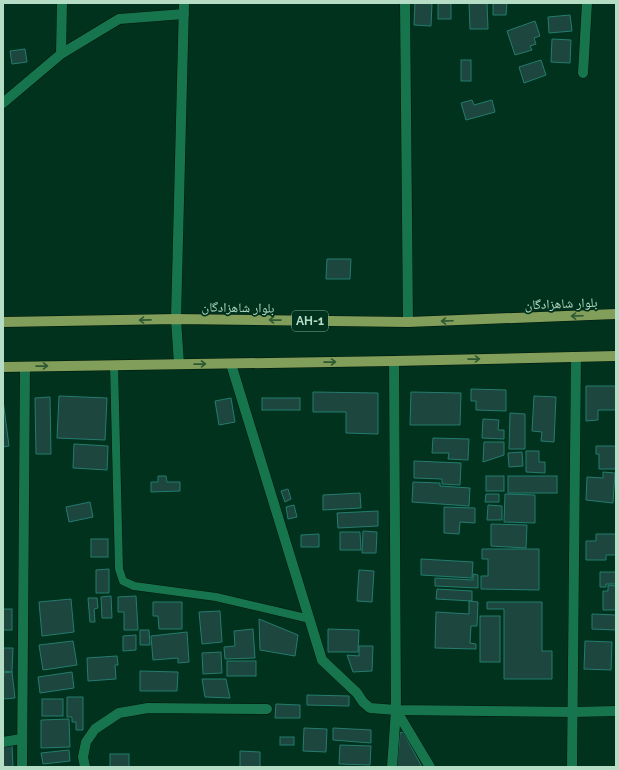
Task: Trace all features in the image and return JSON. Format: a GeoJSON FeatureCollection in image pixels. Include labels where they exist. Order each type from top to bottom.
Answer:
{"type":"FeatureCollection","features":[{"type":"Feature","properties":{"kind":"main road","name":"بلوار شاهزادگان"},"geometry":{"type":"LineString","coordinates":[[3,322],[176,319],[408,322],[616,314]]}},
{"type":"Feature","properties":{"kind":"main road"},"geometry":{"type":"LineString","coordinates":[[3,367],[616,356]]}},
{"type":"Feature","properties":{"kind":"street"},"geometry":{"type":"LineString","coordinates":[[61,54],[62,3]]}},
{"type":"Feature","properties":{"kind":"street"},"geometry":{"type":"LineString","coordinates":[[179,364],[176,319],[184,3]]}},
{"type":"Feature","properties":{"kind":"street"},"geometry":{"type":"LineString","coordinates":[[406,3],[408,322]]}},
{"type":"Feature","properties":{"kind":"street"},"geometry":{"type":"LineString","coordinates":[[583,73],[587,3]]}},
{"type":"Feature","properties":{"kind":"street"},"geometry":{"type":"LineString","coordinates":[[3,103],[61,54],[119,19],[184,14]]}},
{"type":"Feature","properties":{"kind":"street"},"geometry":{"type":"LineString","coordinates":[[572,767],[576,357]]}},
{"type":"Feature","properties":{"kind":"street"},"geometry":{"type":"LineString","coordinates":[[392,767],[396,710],[394,361]]}},
{"type":"Feature","properties":{"kind":"street"},"geometry":{"type":"LineString","coordinates":[[231,364],[322,660],[357,693],[363,702],[370,708],[396,710],[616,711]]}},
{"type":"Feature","properties":{"kind":"street"},"geometry":{"type":"LineString","coordinates":[[22,767],[25,367]]}},
{"type":"Feature","properties":{"kind":"street"},"geometry":{"type":"LineString","coordinates":[[85,767],[83,757],[86,742],[95,729],[119,713],[148,708],[267,708]]}},
{"type":"Feature","properties":{"kind":"street"},"geometry":{"type":"LineString","coordinates":[[396,710],[430,767]]}},
{"type":"Feature","properties":{"kind":"street"},"geometry":{"type":"LineString","coordinates":[[3,742],[22,739]]}},
{"type":"Feature","properties":{"kind":"lane"},"geometry":{"type":"LineString","coordinates":[[114,365],[119,569],[123,581],[134,586],[216,597],[310,619]]}},
{"type":"Feature","properties":{"kind":"building"},"geometry":{"type":"Polygon","coordinates":[[[415,3],[432,3],[431,26],[414,25],[415,3]]]}},
{"type":"Feature","properties":{"kind":"building"},"geometry":{"type":"Polygon","coordinates":[[[438,3],[451,3],[451,19],[438,19],[438,3]]]}},
{"type":"Feature","properties":{"kind":"building"},"geometry":{"type":"Polygon","coordinates":[[[469,3],[487,3],[488,29],[470,29],[469,3]]]}},
{"type":"Feature","properties":{"kind":"building"},"geometry":{"type":"Polygon","coordinates":[[[493,3],[507,3],[506,15],[493,15],[493,3]]]}},
{"type":"Feature","properties":{"kind":"building"},"geometry":{"type":"Polygon","coordinates":[[[570,15],[572,31],[549,33],[548,17],[570,15]]]}},
{"type":"Feature","properties":{"kind":"building"},"geometry":{"type":"Polygon","coordinates":[[[535,21],[540,36],[534,38],[536,44],[530,46],[532,50],[515,55],[507,31],[535,21]]]}},
{"type":"Feature","properties":{"kind":"building"},"geometry":{"type":"Polygon","coordinates":[[[552,39],[571,40],[570,63],[551,62],[552,39]]]}},
{"type":"Feature","properties":{"kind":"building"},"geometry":{"type":"Polygon","coordinates":[[[25,49],[27,62],[12,64],[10,51],[25,49]]]}},
{"type":"Feature","properties":{"kind":"building"},"geometry":{"type":"Polygon","coordinates":[[[461,60],[471,60],[471,81],[461,81],[461,60]]]}},
{"type":"Feature","properties":{"kind":"building"},"geometry":{"type":"Polygon","coordinates":[[[541,60],[546,75],[524,83],[519,67],[541,60]]]}},
{"type":"Feature","properties":{"kind":"building"},"geometry":{"type":"Polygon","coordinates":[[[472,100],[474,105],[492,100],[495,112],[466,120],[461,103],[472,100]]]}},
{"type":"Feature","properties":{"kind":"building"},"geometry":{"type":"Polygon","coordinates":[[[327,259],[351,259],[350,279],[326,279],[327,259]]]}},
{"type":"Feature","properties":{"kind":"building"},"geometry":{"type":"Polygon","coordinates":[[[586,386],[616,386],[616,410],[598,410],[598,420],[586,421],[586,386]]]}},
{"type":"Feature","properties":{"kind":"building"},"geometry":{"type":"Polygon","coordinates":[[[471,389],[506,390],[506,411],[476,410],[476,401],[471,401],[471,389]]]}},
{"type":"Feature","properties":{"kind":"building"},"geometry":{"type":"Polygon","coordinates":[[[313,392],[378,393],[378,434],[346,433],[346,412],[313,412],[313,392]]]}},
{"type":"Feature","properties":{"kind":"building"},"geometry":{"type":"Polygon","coordinates":[[[411,392],[461,393],[460,425],[410,425],[411,392]]]}},
{"type":"Feature","properties":{"kind":"building"},"geometry":{"type":"Polygon","coordinates":[[[59,396],[107,398],[105,440],[57,438],[59,396]]]}},
{"type":"Feature","properties":{"kind":"building"},"geometry":{"type":"Polygon","coordinates":[[[534,396],[556,397],[554,442],[541,441],[542,432],[532,431],[534,396]]]}},
{"type":"Feature","properties":{"kind":"building"},"geometry":{"type":"Polygon","coordinates":[[[50,397],[51,454],[36,454],[35,398],[50,397]]]}},
{"type":"Feature","properties":{"kind":"building"},"geometry":{"type":"Polygon","coordinates":[[[231,398],[235,422],[219,425],[215,401],[231,398]]]}},
{"type":"Feature","properties":{"kind":"building"},"geometry":{"type":"Polygon","coordinates":[[[262,398],[300,398],[300,410],[262,410],[262,398]]]}},
{"type":"Feature","properties":{"kind":"building"},"geometry":{"type":"Polygon","coordinates":[[[3,400],[9,446],[3,447],[3,400]]]}},
{"type":"Feature","properties":{"kind":"building"},"geometry":{"type":"Polygon","coordinates":[[[510,413],[525,414],[525,449],[509,449],[510,413]]]}},
{"type":"Feature","properties":{"kind":"building"},"geometry":{"type":"Polygon","coordinates":[[[483,419],[499,420],[498,430],[504,430],[504,439],[482,438],[483,419]]]}},
{"type":"Feature","properties":{"kind":"building"},"geometry":{"type":"Polygon","coordinates":[[[433,438],[469,439],[468,460],[448,459],[449,453],[432,453],[433,438]]]}},
{"type":"Feature","properties":{"kind":"building"},"geometry":{"type":"Polygon","coordinates":[[[484,442],[504,442],[504,455],[483,462],[484,442]]]}},
{"type":"Feature","properties":{"kind":"building"},"geometry":{"type":"Polygon","coordinates":[[[74,444],[108,446],[107,470],[73,468],[74,444]]]}},
{"type":"Feature","properties":{"kind":"building"},"geometry":{"type":"Polygon","coordinates":[[[596,446],[616,446],[616,469],[599,469],[599,454],[596,454],[596,446]]]}},
{"type":"Feature","properties":{"kind":"building"},"geometry":{"type":"Polygon","coordinates":[[[526,451],[539,451],[539,462],[545,462],[545,473],[526,472],[526,451]]]}},
{"type":"Feature","properties":{"kind":"building"},"geometry":{"type":"Polygon","coordinates":[[[522,452],[523,466],[509,467],[508,453],[522,452]]]}},
{"type":"Feature","properties":{"kind":"building"},"geometry":{"type":"Polygon","coordinates":[[[414,461],[461,463],[460,485],[442,484],[442,479],[414,478],[414,461]]]}},
{"type":"Feature","properties":{"kind":"building"},"geometry":{"type":"Polygon","coordinates":[[[603,472],[615,473],[613,503],[586,500],[587,477],[603,478],[603,472]]]}},
{"type":"Feature","properties":{"kind":"building"},"geometry":{"type":"Polygon","coordinates":[[[158,476],[166,476],[167,482],[180,482],[180,491],[151,492],[151,482],[158,482],[158,476]]]}},
{"type":"Feature","properties":{"kind":"building"},"geometry":{"type":"Polygon","coordinates":[[[486,476],[504,476],[504,491],[486,491],[486,476]]]}},
{"type":"Feature","properties":{"kind":"building"},"geometry":{"type":"Polygon","coordinates":[[[508,476],[557,476],[557,493],[508,493],[508,476]]]}},
{"type":"Feature","properties":{"kind":"building"},"geometry":{"type":"Polygon","coordinates":[[[413,482],[440,483],[440,486],[470,488],[469,506],[412,502],[413,482]]]}},
{"type":"Feature","properties":{"kind":"building"},"geometry":{"type":"Polygon","coordinates":[[[288,489],[291,499],[285,502],[281,491],[288,489]]]}},
{"type":"Feature","properties":{"kind":"building"},"geometry":{"type":"Polygon","coordinates":[[[360,493],[361,508],[323,510],[323,495],[360,493]]]}},
{"type":"Feature","properties":{"kind":"building"},"geometry":{"type":"Polygon","coordinates":[[[486,494],[499,494],[499,502],[485,502],[486,494]]]}},
{"type":"Feature","properties":{"kind":"building"},"geometry":{"type":"Polygon","coordinates":[[[505,494],[535,495],[535,523],[504,522],[505,494]]]}},
{"type":"Feature","properties":{"kind":"building"},"geometry":{"type":"Polygon","coordinates":[[[90,502],[93,517],[69,522],[66,507],[90,502]]]}},
{"type":"Feature","properties":{"kind":"building"},"geometry":{"type":"Polygon","coordinates":[[[294,505],[297,517],[288,519],[286,507],[294,505]]]}},
{"type":"Feature","properties":{"kind":"building"},"geometry":{"type":"Polygon","coordinates":[[[488,505],[502,506],[502,520],[487,520],[488,505]]]}},
{"type":"Feature","properties":{"kind":"building"},"geometry":{"type":"Polygon","coordinates":[[[444,507],[475,508],[475,523],[460,522],[459,534],[444,533],[444,507]]]}},
{"type":"Feature","properties":{"kind":"building"},"geometry":{"type":"Polygon","coordinates":[[[378,511],[378,526],[338,528],[337,513],[378,511]]]}},
{"type":"Feature","properties":{"kind":"building"},"geometry":{"type":"Polygon","coordinates":[[[491,524],[527,525],[526,548],[491,546],[491,524]]]}},
{"type":"Feature","properties":{"kind":"building"},"geometry":{"type":"Polygon","coordinates":[[[363,531],[377,532],[376,553],[362,553],[363,531]]]}},
{"type":"Feature","properties":{"kind":"building"},"geometry":{"type":"Polygon","coordinates":[[[340,532],[360,532],[361,550],[340,550],[340,532]]]}},
{"type":"Feature","properties":{"kind":"building"},"geometry":{"type":"Polygon","coordinates":[[[319,534],[319,547],[301,547],[301,535],[319,534]]]}},
{"type":"Feature","properties":{"kind":"building"},"geometry":{"type":"Polygon","coordinates":[[[596,534],[616,534],[616,555],[606,555],[606,560],[586,560],[586,541],[596,541],[596,534]]]}},
{"type":"Feature","properties":{"kind":"building"},"geometry":{"type":"Polygon","coordinates":[[[91,539],[108,539],[108,557],[91,557],[91,539]]]}},
{"type":"Feature","properties":{"kind":"building"},"geometry":{"type":"Polygon","coordinates":[[[482,549],[539,549],[539,590],[481,589],[481,576],[488,576],[488,559],[482,559],[482,549]]]}},
{"type":"Feature","properties":{"kind":"building"},"geometry":{"type":"Polygon","coordinates":[[[421,559],[473,562],[472,578],[421,575],[421,559]]]}},
{"type":"Feature","properties":{"kind":"building"},"geometry":{"type":"Polygon","coordinates":[[[109,569],[109,593],[96,593],[96,570],[109,569]]]}},
{"type":"Feature","properties":{"kind":"building"},"geometry":{"type":"Polygon","coordinates":[[[359,570],[374,571],[372,602],[357,601],[359,570]]]}},
{"type":"Feature","properties":{"kind":"building"},"geometry":{"type":"Polygon","coordinates":[[[600,572],[616,572],[616,584],[606,584],[606,587],[600,587],[600,572]]]}},
{"type":"Feature","properties":{"kind":"building"},"geometry":{"type":"Polygon","coordinates":[[[473,574],[478,575],[478,588],[435,586],[435,578],[473,580],[473,574]]]}},
{"type":"Feature","properties":{"kind":"building"},"geometry":{"type":"Polygon","coordinates":[[[608,585],[616,586],[616,610],[603,610],[603,591],[608,591],[608,585]]]}},
{"type":"Feature","properties":{"kind":"building"},"geometry":{"type":"Polygon","coordinates":[[[437,589],[472,591],[472,601],[436,599],[437,589]]]}},
{"type":"Feature","properties":{"kind":"building"},"geometry":{"type":"Polygon","coordinates":[[[111,596],[112,618],[102,618],[101,597],[111,596]]]}},
{"type":"Feature","properties":{"kind":"building"},"geometry":{"type":"Polygon","coordinates":[[[136,596],[138,630],[124,630],[124,612],[118,612],[118,597],[136,596]]]}},
{"type":"Feature","properties":{"kind":"building"},"geometry":{"type":"Polygon","coordinates":[[[88,598],[97,598],[98,608],[94,609],[95,622],[90,622],[88,598]]]}},
{"type":"Feature","properties":{"kind":"building"},"geometry":{"type":"Polygon","coordinates":[[[71,599],[74,632],[42,636],[39,602],[71,599]]]}},
{"type":"Feature","properties":{"kind":"building"},"geometry":{"type":"Polygon","coordinates":[[[469,601],[478,602],[477,626],[471,626],[470,643],[476,644],[476,649],[435,648],[436,612],[469,614],[469,601]]]}},
{"type":"Feature","properties":{"kind":"building"},"geometry":{"type":"Polygon","coordinates":[[[153,602],[182,602],[182,629],[159,629],[158,616],[153,616],[153,602]]]}},
{"type":"Feature","properties":{"kind":"building"},"geometry":{"type":"Polygon","coordinates":[[[487,602],[542,602],[542,651],[552,651],[552,679],[504,679],[504,609],[487,609],[487,602]]]}},
{"type":"Feature","properties":{"kind":"building"},"geometry":{"type":"Polygon","coordinates":[[[3,609],[12,609],[12,630],[3,630],[3,609]]]}},
{"type":"Feature","properties":{"kind":"building"},"geometry":{"type":"Polygon","coordinates":[[[220,611],[222,642],[202,644],[199,612],[220,611]]]}},
{"type":"Feature","properties":{"kind":"building"},"geometry":{"type":"Polygon","coordinates":[[[592,614],[616,615],[616,630],[592,629],[592,614]]]}},
{"type":"Feature","properties":{"kind":"building"},"geometry":{"type":"Polygon","coordinates":[[[480,616],[500,616],[500,662],[480,662],[480,616]]]}},
{"type":"Feature","properties":{"kind":"building"},"geometry":{"type":"Polygon","coordinates":[[[259,619],[298,635],[295,656],[260,650],[259,619]]]}},
{"type":"Feature","properties":{"kind":"building"},"geometry":{"type":"Polygon","coordinates":[[[253,629],[255,658],[225,659],[224,647],[235,646],[234,631],[253,629]]]}},
{"type":"Feature","properties":{"kind":"building"},"geometry":{"type":"Polygon","coordinates":[[[328,629],[359,630],[358,652],[328,652],[328,629]]]}},
{"type":"Feature","properties":{"kind":"building"},"geometry":{"type":"Polygon","coordinates":[[[140,630],[149,630],[150,645],[140,645],[140,630]]]}},
{"type":"Feature","properties":{"kind":"building"},"geometry":{"type":"Polygon","coordinates":[[[187,632],[189,662],[178,663],[178,658],[153,660],[151,636],[187,632]]]}},
{"type":"Feature","properties":{"kind":"building"},"geometry":{"type":"Polygon","coordinates":[[[136,635],[136,650],[123,651],[123,636],[136,635]]]}},
{"type":"Feature","properties":{"kind":"building"},"geometry":{"type":"Polygon","coordinates":[[[73,641],[77,665],[43,670],[39,645],[73,641]]]}},
{"type":"Feature","properties":{"kind":"building"},"geometry":{"type":"Polygon","coordinates":[[[585,641],[612,642],[611,670],[584,669],[585,641]]]}},
{"type":"Feature","properties":{"kind":"building"},"geometry":{"type":"Polygon","coordinates":[[[359,646],[373,646],[372,671],[353,672],[347,655],[359,656],[359,646]]]}},
{"type":"Feature","properties":{"kind":"building"},"geometry":{"type":"Polygon","coordinates":[[[3,648],[13,648],[12,672],[3,671],[3,648]]]}},
{"type":"Feature","properties":{"kind":"building"},"geometry":{"type":"Polygon","coordinates":[[[221,652],[222,673],[203,674],[202,653],[221,652]]]}},
{"type":"Feature","properties":{"kind":"building"},"geometry":{"type":"Polygon","coordinates":[[[117,656],[118,665],[115,665],[116,679],[88,681],[87,658],[117,656]]]}},
{"type":"Feature","properties":{"kind":"building"},"geometry":{"type":"Polygon","coordinates":[[[227,661],[256,661],[256,676],[227,676],[227,661]]]}},
{"type":"Feature","properties":{"kind":"building"},"geometry":{"type":"Polygon","coordinates":[[[140,671],[178,672],[177,691],[140,691],[140,671]]]}},
{"type":"Feature","properties":{"kind":"building"},"geometry":{"type":"Polygon","coordinates":[[[12,672],[15,698],[3,699],[3,673],[12,672]]]}},
{"type":"Feature","properties":{"kind":"building"},"geometry":{"type":"Polygon","coordinates":[[[72,672],[74,688],[40,693],[38,677],[72,672]]]}},
{"type":"Feature","properties":{"kind":"building"},"geometry":{"type":"Polygon","coordinates":[[[202,679],[226,679],[230,698],[205,697],[202,679]]]}},
{"type":"Feature","properties":{"kind":"building"},"geometry":{"type":"Polygon","coordinates":[[[307,695],[349,696],[349,706],[307,705],[307,695]]]}},
{"type":"Feature","properties":{"kind":"building"},"geometry":{"type":"Polygon","coordinates":[[[67,697],[83,697],[83,730],[76,730],[76,722],[72,722],[72,717],[67,717],[67,697]]]}},
{"type":"Feature","properties":{"kind":"building"},"geometry":{"type":"Polygon","coordinates":[[[42,699],[63,699],[63,716],[42,716],[42,699]]]}},
{"type":"Feature","properties":{"kind":"building"},"geometry":{"type":"Polygon","coordinates":[[[276,704],[300,705],[300,718],[275,718],[276,704]]]}},
{"type":"Feature","properties":{"kind":"building"},"geometry":{"type":"Polygon","coordinates":[[[69,719],[70,747],[41,748],[41,720],[69,719]]]}},
{"type":"Feature","properties":{"kind":"building"},"geometry":{"type":"Polygon","coordinates":[[[304,728],[327,729],[326,752],[303,751],[304,728]]]}},
{"type":"Feature","properties":{"kind":"building"},"geometry":{"type":"Polygon","coordinates":[[[333,728],[371,730],[371,743],[333,740],[333,728]]]}},
{"type":"Feature","properties":{"kind":"building"},"geometry":{"type":"Polygon","coordinates":[[[403,732],[422,767],[397,767],[400,733],[403,732]]]}},
{"type":"Feature","properties":{"kind":"building"},"geometry":{"type":"Polygon","coordinates":[[[280,737],[294,737],[294,745],[280,745],[280,737]]]}},
{"type":"Feature","properties":{"kind":"building"},"geometry":{"type":"Polygon","coordinates":[[[3,745],[12,745],[13,767],[3,767],[3,745]]]}},
{"type":"Feature","properties":{"kind":"building"},"geometry":{"type":"Polygon","coordinates":[[[340,745],[371,746],[370,765],[339,764],[340,745]]]}},
{"type":"Feature","properties":{"kind":"building"},"geometry":{"type":"Polygon","coordinates":[[[69,750],[70,761],[43,764],[41,753],[69,750]]]}},
{"type":"Feature","properties":{"kind":"building"},"geometry":{"type":"Polygon","coordinates":[[[240,751],[260,752],[260,767],[240,767],[240,751]]]}},
{"type":"Feature","properties":{"kind":"building"},"geometry":{"type":"Polygon","coordinates":[[[110,754],[129,754],[129,767],[110,767],[110,754]]]}}]}
